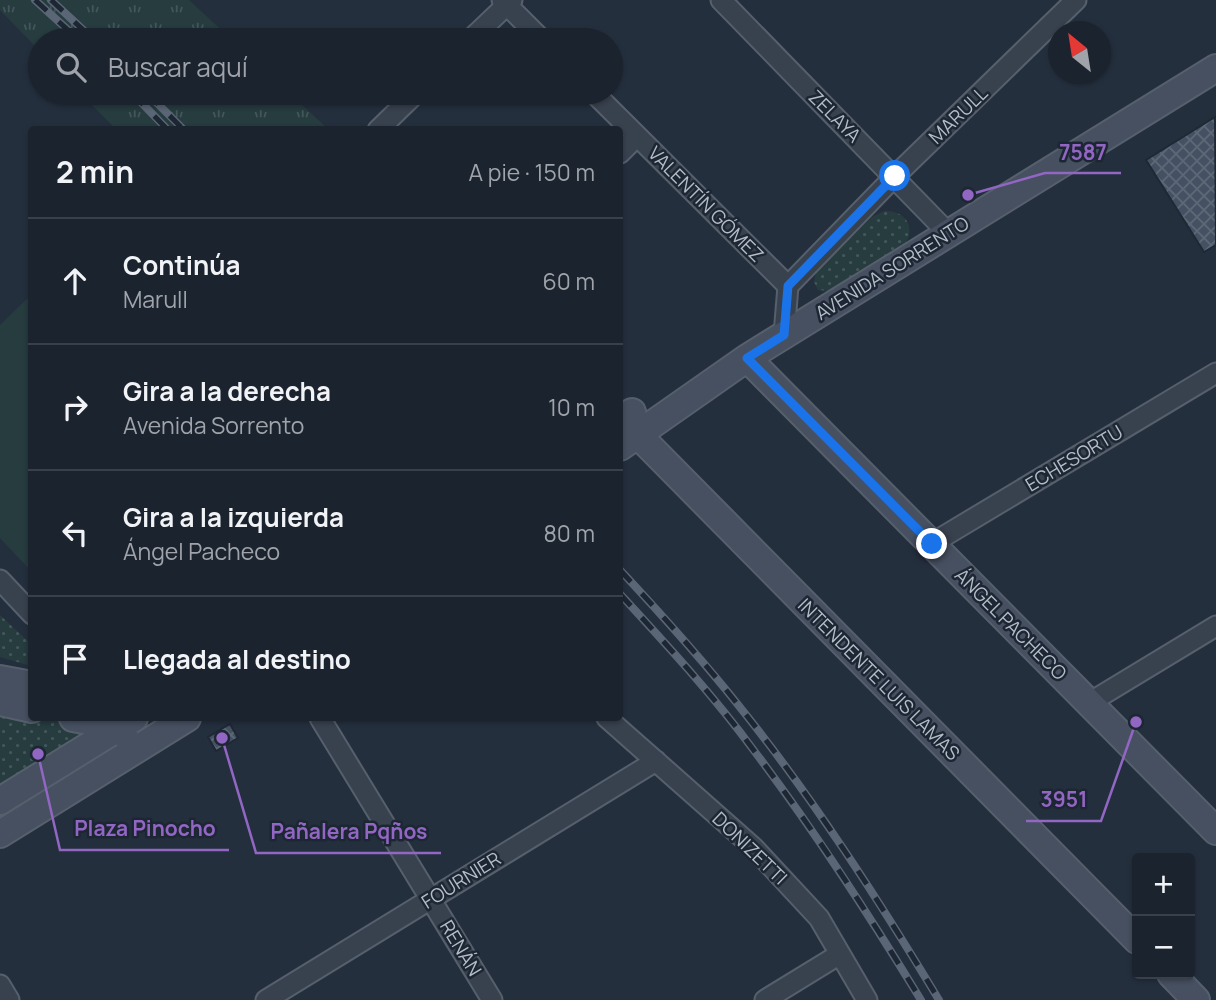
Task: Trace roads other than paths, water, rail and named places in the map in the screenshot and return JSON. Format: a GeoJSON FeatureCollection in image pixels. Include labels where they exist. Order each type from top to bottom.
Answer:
{"type":"FeatureCollection","features":[{"type":"Feature","properties":{"kind":"main road","name":"AVENIDA SORRENTO"},"geometry":{"type":"LineString","coordinates":[[627,428],[747,358],[1216,68]]}},
{"type":"Feature","properties":{"kind":"main road","name":"ÁNGEL PACHECO"},"geometry":{"type":"LineString","coordinates":[[747,358],[1216,831]]}},
{"type":"Feature","properties":{"kind":"main road","name":"INTENDENTE LUIS LAMAS"},"geometry":{"type":"LineString","coordinates":[[627,428],[1132,935]]}},
{"type":"Feature","properties":{"kind":"main road"},"geometry":{"type":"LineString","coordinates":[[0,678],[28,684]]}},
{"type":"Feature","properties":{"kind":"main road"},"geometry":{"type":"LineString","coordinates":[[0,702],[28,708]]}},
{"type":"Feature","properties":{"kind":"main road"},"geometry":{"type":"LineString","coordinates":[[0,801],[127,722],[134,750]]}},
{"type":"Feature","properties":{"kind":"main road"},"geometry":{"type":"LineString","coordinates":[[0,834],[134,750],[170,722]]}},
{"type":"Feature","properties":{"kind":"main road"},"geometry":{"type":"LineString","coordinates":[[1176,979],[1196,1000]]}},
{"type":"Feature","properties":{"kind":"street","name":"ZELAYA"},"geometry":{"type":"LineString","coordinates":[[721,0],[948,233]]}},
{"type":"Feature","properties":{"kind":"street","name":"MARULL"},"geometry":{"type":"LineString","coordinates":[[788,286],[895,176],[1076,0]]}},
{"type":"Feature","properties":{"kind":"street"},"geometry":{"type":"LineString","coordinates":[[482,28],[507,2],[531,28]]}},
{"type":"Feature","properties":{"kind":"street"},"geometry":{"type":"LineString","coordinates":[[382,126],[404,105]]}},
{"type":"Feature","properties":{"kind":"street","name":"VALENTÍN GÓMEZ"},"geometry":{"type":"LineString","coordinates":[[606,105],[788,286]]}},
{"type":"Feature","properties":{"kind":"street"},"geometry":{"type":"LineString","coordinates":[[623,150],[637,136]]}},
{"type":"Feature","properties":{"kind":"street"},"geometry":{"type":"LineString","coordinates":[[784,335],[788,286]]}},
{"type":"Feature","properties":{"kind":"street","name":"ECHESORTU"},"geometry":{"type":"LineString","coordinates":[[932,544],[1216,373]]}},
{"type":"Feature","properties":{"kind":"street"},"geometry":{"type":"LineString","coordinates":[[0,580],[28,610]]}},
{"type":"Feature","properties":{"kind":"street"},"geometry":{"type":"LineString","coordinates":[[1089,703],[1216,626]]}},
{"type":"Feature","properties":{"kind":"street","name":"RENÁN"},"geometry":{"type":"LineString","coordinates":[[322,721],[492,1000]]}},
{"type":"Feature","properties":{"kind":"street","name":"DONIZETTI"},"geometry":{"type":"LineString","coordinates":[[610,721],[753,848],[819,918],[867,1000]]}},
{"type":"Feature","properties":{"kind":"street","name":"FOURNIER"},"geometry":{"type":"LineString","coordinates":[[266,1000],[656,761]]}},
{"type":"Feature","properties":{"kind":"street"},"geometry":{"type":"LineString","coordinates":[[765,1000],[840,954]]}},
{"type":"Feature","properties":{"kind":"street"},"geometry":{"type":"LineString","coordinates":[[0,985],[9,1000]]}},
{"type":"Feature","properties":{"kind":"railway"},"geometry":{"type":"LineString","coordinates":[[35,0],[66,28]]}},
{"type":"Feature","properties":{"kind":"railway"},"geometry":{"type":"LineString","coordinates":[[51,0],[81,28]]}},
{"type":"Feature","properties":{"kind":"railway"},"geometry":{"type":"LineString","coordinates":[[144,105],[164,126]]}},
{"type":"Feature","properties":{"kind":"railway"},"geometry":{"type":"LineString","coordinates":[[159,105],[180,126]]}},
{"type":"Feature","properties":{"kind":"railway"},"geometry":{"type":"LineString","coordinates":[[623,573],[710,671],[793,777],[868,887],[939,1000]]}},
{"type":"Feature","properties":{"kind":"railway"},"geometry":{"type":"LineString","coordinates":[[623,597],[707,691],[777,782],[882,936],[921,1000]]}},
{"type":"Feature","properties":{"kind":"place","name":"7587"},"geometry":{"type":"Point","coordinates":[968,195]}},
{"type":"Feature","properties":{"kind":"place","name":"3951"},"geometry":{"type":"Point","coordinates":[1136,722]}},
{"type":"Feature","properties":{"kind":"place","name":"Pañalera Pqños"},"geometry":{"type":"Point","coordinates":[222,738]}},
{"type":"Feature","properties":{"kind":"place","name":"Plaza Pinocho"},"geometry":{"type":"Point","coordinates":[38,754]}}]}
